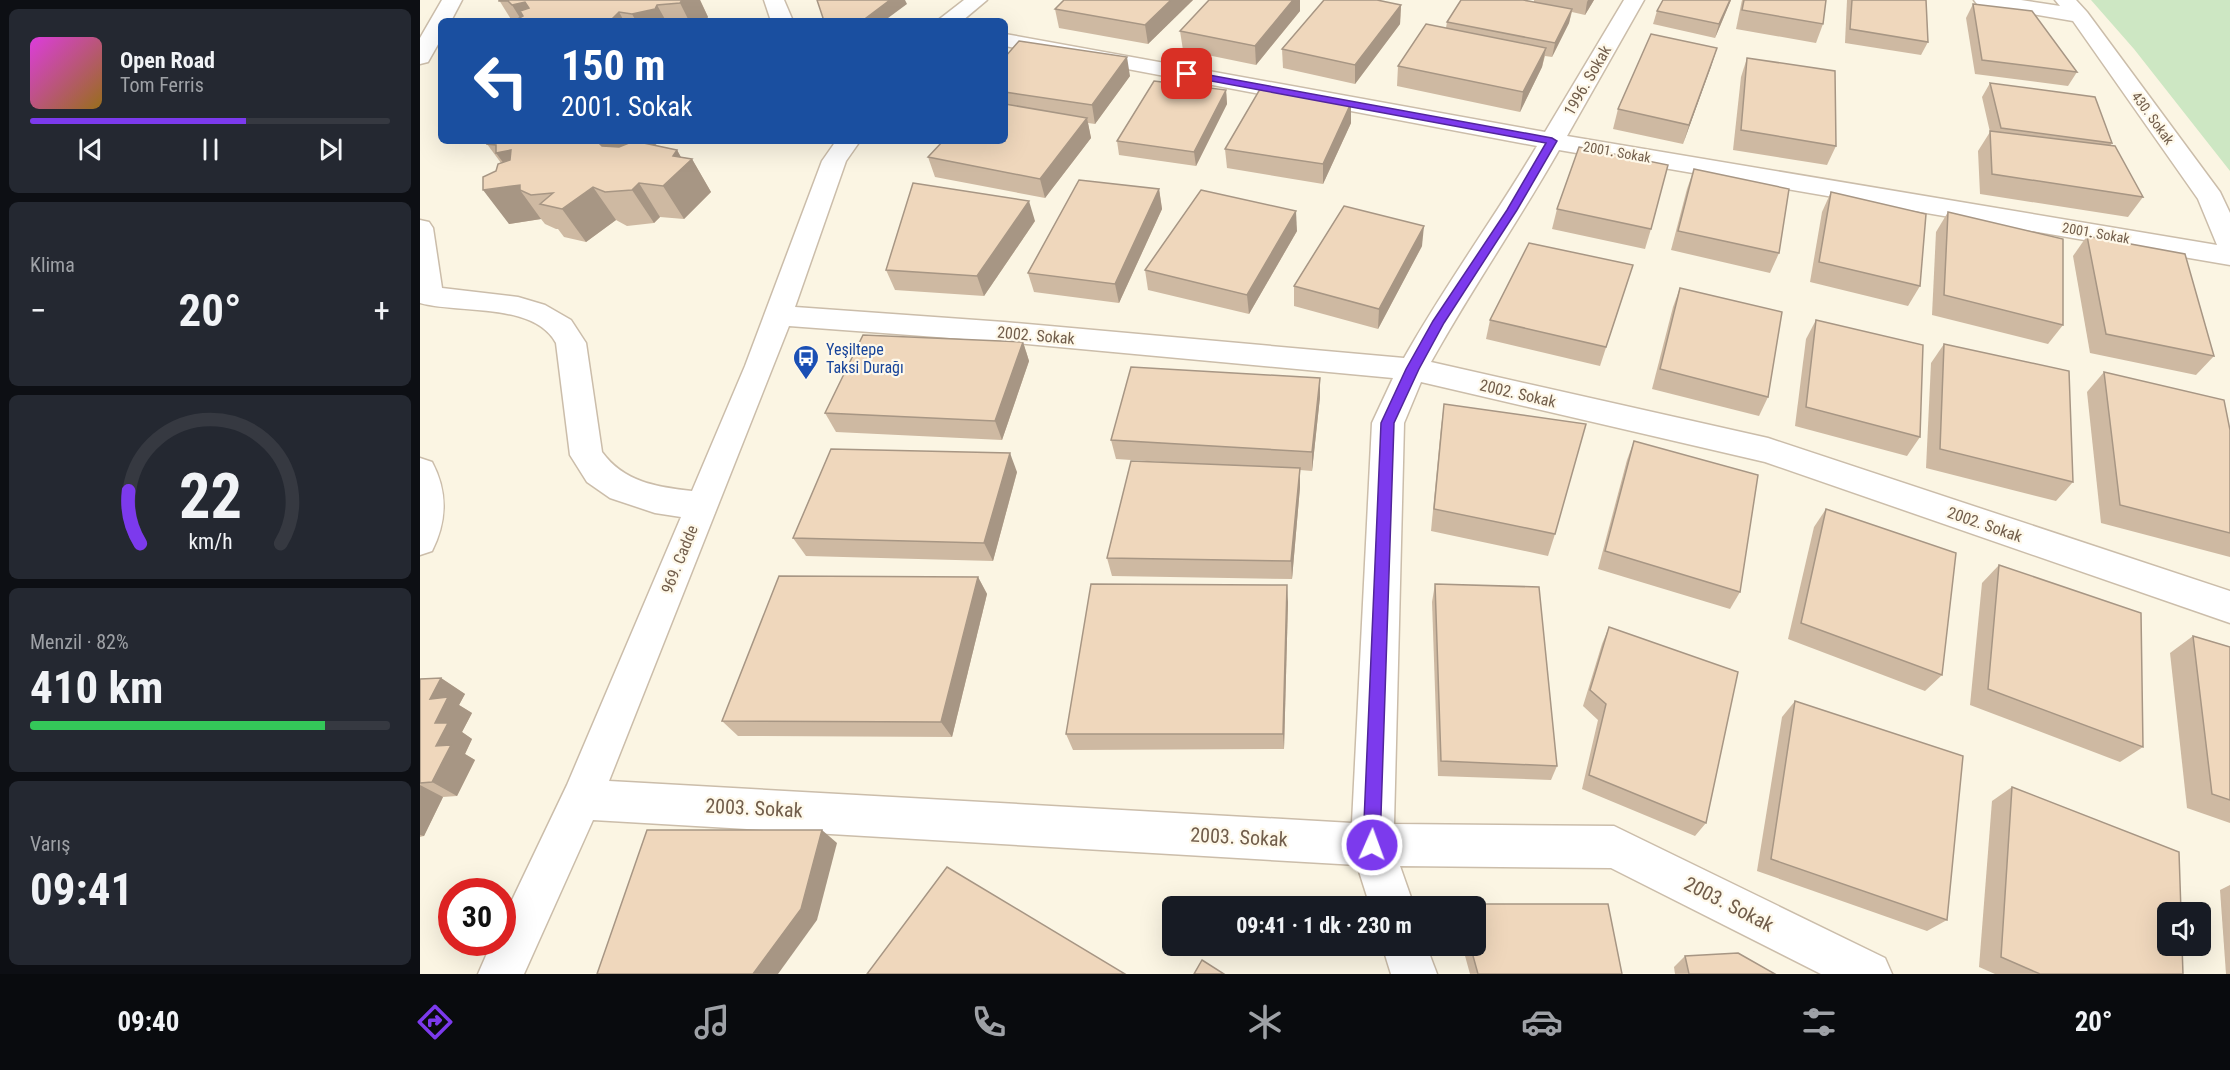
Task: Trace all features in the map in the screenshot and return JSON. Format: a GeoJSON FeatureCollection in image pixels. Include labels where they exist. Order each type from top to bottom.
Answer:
{"type":"FeatureCollection","features":[{"type":"Feature","properties":{"kind":"street"},"geometry":{"type":"LineString","coordinates":[[442,18],[452,0]]}},
{"type":"Feature","properties":{"kind":"street"},"geometry":{"type":"LineString","coordinates":[[774,0],[781,18]]}},
{"type":"Feature","properties":{"kind":"street"},"geometry":{"type":"LineString","coordinates":[[952,18],[977,0]]}},
{"type":"Feature","properties":{"kind":"street","name":"1996. Sokak"},"geometry":{"type":"LineString","coordinates":[[1389,896],[1372,845],[1388,423],[1412,369],[1439,321],[1512,210],[1634,0]]}},
{"type":"Feature","properties":{"kind":"street"},"geometry":{"type":"LineString","coordinates":[[1984,0],[2072,8]]}},
{"type":"Feature","properties":{"kind":"street","name":"430. Sokak"},"geometry":{"type":"LineString","coordinates":[[2072,8],[2211,198],[2230,244]]}},
{"type":"Feature","properties":{"kind":"street"},"geometry":{"type":"LineString","coordinates":[[420,57],[438,25]]}},
{"type":"Feature","properties":{"kind":"street","name":"2001. Sokak"},"geometry":{"type":"LineString","coordinates":[[1008,41],[1552,141],[2230,256]]}},
{"type":"Feature","properties":{"kind":"street","name":"969. Cadde"},"geometry":{"type":"LineString","coordinates":[[501,974],[580,798],[760,366],[836,148]]}},
{"type":"Feature","properties":{"kind":"street"},"geometry":{"type":"LineString","coordinates":[[420,228],[425,298],[525,308],[546,315],[562,327],[571,343],[586,455],[599,473],[621,489],[655,500],[701,506]]}},
{"type":"Feature","properties":{"kind":"street","name":"2002. Sokak"},"geometry":{"type":"LineString","coordinates":[[779,316],[1004,332],[1412,369],[1768,450],[2230,607]]}},
{"type":"Feature","properties":{"kind":"street"},"geometry":{"type":"LineString","coordinates":[[420,471],[429,496],[425,529],[420,541]]}},
{"type":"Feature","properties":{"kind":"street","name":"2003. Sokak"},"geometry":{"type":"LineString","coordinates":[[580,798],[1372,845],[1614,847],[1869,974]]}},
{"type":"Feature","properties":{"kind":"street"},"geometry":{"type":"LineString","coordinates":[[1408,956],[1414,974]]}},
{"type":"Feature","properties":{"kind":"green space"},"geometry":{"type":"Polygon","coordinates":[[[2091,0],[2230,0],[2230,171],[2134,49],[2091,0]]]}},
{"type":"Feature","properties":{"kind":"building"},"geometry":{"type":"Polygon","coordinates":[[[682,0],[680,3],[657,5],[655,9],[632,14],[619,12],[613,18],[519,18],[523,16],[520,11],[529,8],[525,2],[512,5],[508,1],[499,1],[682,0]]]}},
{"type":"Feature","properties":{"kind":"building"},"geometry":{"type":"Polygon","coordinates":[[[817,0],[890,0],[866,18],[823,18],[817,0]]]}},
{"type":"Feature","properties":{"kind":"building"},"geometry":{"type":"Polygon","coordinates":[[[1064,0],[1171,0],[1145,25],[1055,9],[1064,0]]]}},
{"type":"Feature","properties":{"kind":"building"},"geometry":{"type":"Polygon","coordinates":[[[1209,0],[1293,0],[1255,46],[1180,31],[1209,0]]]}},
{"type":"Feature","properties":{"kind":"building"},"geometry":{"type":"Polygon","coordinates":[[[1324,0],[1377,0],[1401,5],[1355,65],[1282,49],[1324,0]]]}},
{"type":"Feature","properties":{"kind":"building"},"geometry":{"type":"Polygon","coordinates":[[[1461,0],[1523,0],[1572,9],[1555,43],[1447,22],[1461,0]]]}},
{"type":"Feature","properties":{"kind":"building"},"geometry":{"type":"Polygon","coordinates":[[[1663,0],[1730,0],[1719,24],[1657,11],[1663,0]]]}},
{"type":"Feature","properties":{"kind":"building"},"geometry":{"type":"Polygon","coordinates":[[[1744,0],[1826,0],[1823,24],[1742,10],[1744,0]]]}},
{"type":"Feature","properties":{"kind":"building"},"geometry":{"type":"Polygon","coordinates":[[[1852,0],[1926,0],[1928,42],[1850,29],[1852,0]]]}},
{"type":"Feature","properties":{"kind":"building"},"geometry":{"type":"Polygon","coordinates":[[[1973,4],[2032,11],[2077,72],[1982,60],[1973,4]]]}},
{"type":"Feature","properties":{"kind":"building"},"geometry":{"type":"Polygon","coordinates":[[[1426,24],[1546,48],[1523,92],[1398,66],[1426,24]]]}},
{"type":"Feature","properties":{"kind":"building"},"geometry":{"type":"Polygon","coordinates":[[[1651,34],[1717,48],[1689,125],[1618,109],[1651,34]]]}},
{"type":"Feature","properties":{"kind":"building"},"geometry":{"type":"Polygon","coordinates":[[[1019,41],[1127,57],[1092,105],[1008,92],[1008,54],[1019,41]]]}},
{"type":"Feature","properties":{"kind":"building"},"geometry":{"type":"Polygon","coordinates":[[[1747,58],[1835,71],[1836,146],[1741,130],[1747,58]]]}},
{"type":"Feature","properties":{"kind":"building"},"geometry":{"type":"Polygon","coordinates":[[[1154,81],[1226,90],[1194,152],[1117,141],[1154,81]]]}},
{"type":"Feature","properties":{"kind":"building"},"geometry":{"type":"Polygon","coordinates":[[[1990,83],[2095,97],[2112,143],[2001,128],[1990,83]]]}},
{"type":"Feature","properties":{"kind":"building"},"geometry":{"type":"Polygon","coordinates":[[[1260,89],[1351,103],[1323,164],[1225,149],[1260,89]]]}},
{"type":"Feature","properties":{"kind":"building"},"geometry":{"type":"Polygon","coordinates":[[[1008,105],[1087,118],[1040,179],[928,157],[940,144],[1008,144],[1008,105]]]}},
{"type":"Feature","properties":{"kind":"building"},"geometry":{"type":"Polygon","coordinates":[[[1990,131],[2115,146],[2143,197],[1992,174],[1990,131]]]}},
{"type":"Feature","properties":{"kind":"building"},"geometry":{"type":"Polygon","coordinates":[[[487,144],[600,144],[619,147],[626,144],[648,144],[677,150],[673,156],[692,159],[663,186],[639,183],[632,190],[605,192],[593,187],[562,209],[540,204],[553,193],[531,195],[520,190],[520,185],[483,190],[483,177],[496,171],[498,164],[510,160],[511,150],[496,153],[496,145],[487,144]]]}},
{"type":"Feature","properties":{"kind":"building"},"geometry":{"type":"Polygon","coordinates":[[[1579,147],[1668,165],[1651,229],[1557,209],[1579,147]]]}},
{"type":"Feature","properties":{"kind":"building"},"geometry":{"type":"Polygon","coordinates":[[[1694,169],[1789,189],[1779,253],[1678,231],[1694,169]]]}},
{"type":"Feature","properties":{"kind":"building"},"geometry":{"type":"Polygon","coordinates":[[[1079,180],[1159,189],[1115,284],[1028,273],[1079,180]]]}},
{"type":"Feature","properties":{"kind":"building"},"geometry":{"type":"Polygon","coordinates":[[[913,183],[1029,201],[977,276],[886,270],[913,183]]]}},
{"type":"Feature","properties":{"kind":"building"},"geometry":{"type":"Polygon","coordinates":[[[1201,190],[1296,211],[1247,295],[1145,270],[1201,190]]]}},
{"type":"Feature","properties":{"kind":"building"},"geometry":{"type":"Polygon","coordinates":[[[1831,192],[1926,214],[1920,286],[1819,262],[1831,192]]]}},
{"type":"Feature","properties":{"kind":"building"},"geometry":{"type":"Polygon","coordinates":[[[1344,206],[1424,226],[1379,309],[1294,286],[1344,206]]]}},
{"type":"Feature","properties":{"kind":"building"},"geometry":{"type":"Polygon","coordinates":[[[1948,212],[2063,239],[2063,325],[1944,295],[1948,212]]]}},
{"type":"Feature","properties":{"kind":"building"},"geometry":{"type":"Polygon","coordinates":[[[2087,236],[2185,254],[2214,356],[2106,334],[2087,236]]]}},
{"type":"Feature","properties":{"kind":"building"},"geometry":{"type":"Polygon","coordinates":[[[1529,243],[1633,265],[1606,347],[1490,320],[1529,243]]]}},
{"type":"Feature","properties":{"kind":"building"},"geometry":{"type":"Polygon","coordinates":[[[1680,288],[1782,312],[1768,397],[1660,369],[1680,288]]]}},
{"type":"Feature","properties":{"kind":"building"},"geometry":{"type":"Polygon","coordinates":[[[1816,320],[1923,345],[1920,437],[1806,407],[1816,320]]]}},
{"type":"Feature","properties":{"kind":"building"},"geometry":{"type":"Polygon","coordinates":[[[863,335],[1023,342],[995,421],[825,413],[863,335]]]}},
{"type":"Feature","properties":{"kind":"building"},"geometry":{"type":"Polygon","coordinates":[[[1944,344],[2069,371],[2073,482],[1940,449],[1944,344]]]}},
{"type":"Feature","properties":{"kind":"building"},"geometry":{"type":"Polygon","coordinates":[[[1131,367],[1320,378],[1312,452],[1111,440],[1131,367]]]}},
{"type":"Feature","properties":{"kind":"building"},"geometry":{"type":"Polygon","coordinates":[[[2104,372],[2224,400],[2230,430],[2230,533],[2120,505],[2104,372]]]}},
{"type":"Feature","properties":{"kind":"building"},"geometry":{"type":"Polygon","coordinates":[[[1444,404],[1586,424],[1555,534],[1434,509],[1444,404]]]}},
{"type":"Feature","properties":{"kind":"building"},"geometry":{"type":"Polygon","coordinates":[[[1634,441],[1758,475],[1740,592],[1605,551],[1634,441]]]}},
{"type":"Feature","properties":{"kind":"building"},"geometry":{"type":"Polygon","coordinates":[[[831,449],[1010,453],[984,543],[793,538],[831,449]]]}},
{"type":"Feature","properties":{"kind":"building"},"geometry":{"type":"Polygon","coordinates":[[[1131,461],[1300,468],[1291,561],[1107,558],[1131,461]]]}},
{"type":"Feature","properties":{"kind":"building"},"geometry":{"type":"Polygon","coordinates":[[[1826,509],[1956,553],[1942,675],[1801,623],[1826,509]]]}},
{"type":"Feature","properties":{"kind":"building"},"geometry":{"type":"Polygon","coordinates":[[[1999,565],[2141,613],[2143,747],[1988,689],[1999,565]]]}},
{"type":"Feature","properties":{"kind":"building"},"geometry":{"type":"Polygon","coordinates":[[[779,576],[978,577],[941,722],[722,721],[779,576]]]}},
{"type":"Feature","properties":{"kind":"building"},"geometry":{"type":"Polygon","coordinates":[[[1091,584],[1287,585],[1283,734],[1066,734],[1091,584]]]}},
{"type":"Feature","properties":{"kind":"building"},"geometry":{"type":"Polygon","coordinates":[[[1435,584],[1539,587],[1557,766],[1441,761],[1435,584]]]}},
{"type":"Feature","properties":{"kind":"building"},"geometry":{"type":"Polygon","coordinates":[[[1609,627],[1738,672],[1706,823],[1589,775],[1606,704],[1590,690],[1609,627]]]}},
{"type":"Feature","properties":{"kind":"building"},"geometry":{"type":"Polygon","coordinates":[[[2193,636],[2230,647],[2230,800],[2212,794],[2193,636]]]}},
{"type":"Feature","properties":{"kind":"building"},"geometry":{"type":"Polygon","coordinates":[[[441,678],[430,699],[448,697],[435,723],[448,723],[436,746],[451,745],[432,782],[420,783],[420,679],[441,678]]]}},
{"type":"Feature","properties":{"kind":"building"},"geometry":{"type":"Polygon","coordinates":[[[1795,701],[1963,756],[1947,920],[1771,859],[1795,701]]]}},
{"type":"Feature","properties":{"kind":"building"},"geometry":{"type":"Polygon","coordinates":[[[2012,787],[2179,852],[2181,902],[2157,902],[2157,956],[2182,956],[2183,974],[2040,974],[2001,957],[2012,787]]]}},
{"type":"Feature","properties":{"kind":"building"},"geometry":{"type":"Polygon","coordinates":[[[647,830],[822,830],[801,909],[753,974],[597,974],[647,830]]]}},
{"type":"Feature","properties":{"kind":"building"},"geometry":{"type":"Polygon","coordinates":[[[947,867],[1125,974],[867,974],[947,867]]]}},
{"type":"Feature","properties":{"kind":"building"},"geometry":{"type":"Polygon","coordinates":[[[1486,904],[1608,904],[1622,974],[1478,974],[1473,956],[1486,956],[1486,904]]]}},
{"type":"Feature","properties":{"kind":"building"},"geometry":{"type":"Polygon","coordinates":[[[1738,953],[1775,974],[1689,974],[1685,956],[1738,953]]]}},
{"type":"Feature","properties":{"kind":"building"},"geometry":{"type":"Polygon","coordinates":[[[1202,960],[1224,974],[1194,974],[1202,960]]]}},
{"type":"Feature","properties":{"kind":"place","name":"Yeşiltepe Taksi Durağı"},"geometry":{"type":"Point","coordinates":[806,381]}},
{"type":"Feature","properties":{"kind":"route"},"geometry":{"type":"LineString","coordinates":[[1187,74],[1552,141],[1512,210],[1439,321],[1412,369],[1388,423],[1372,845]]}}]}
